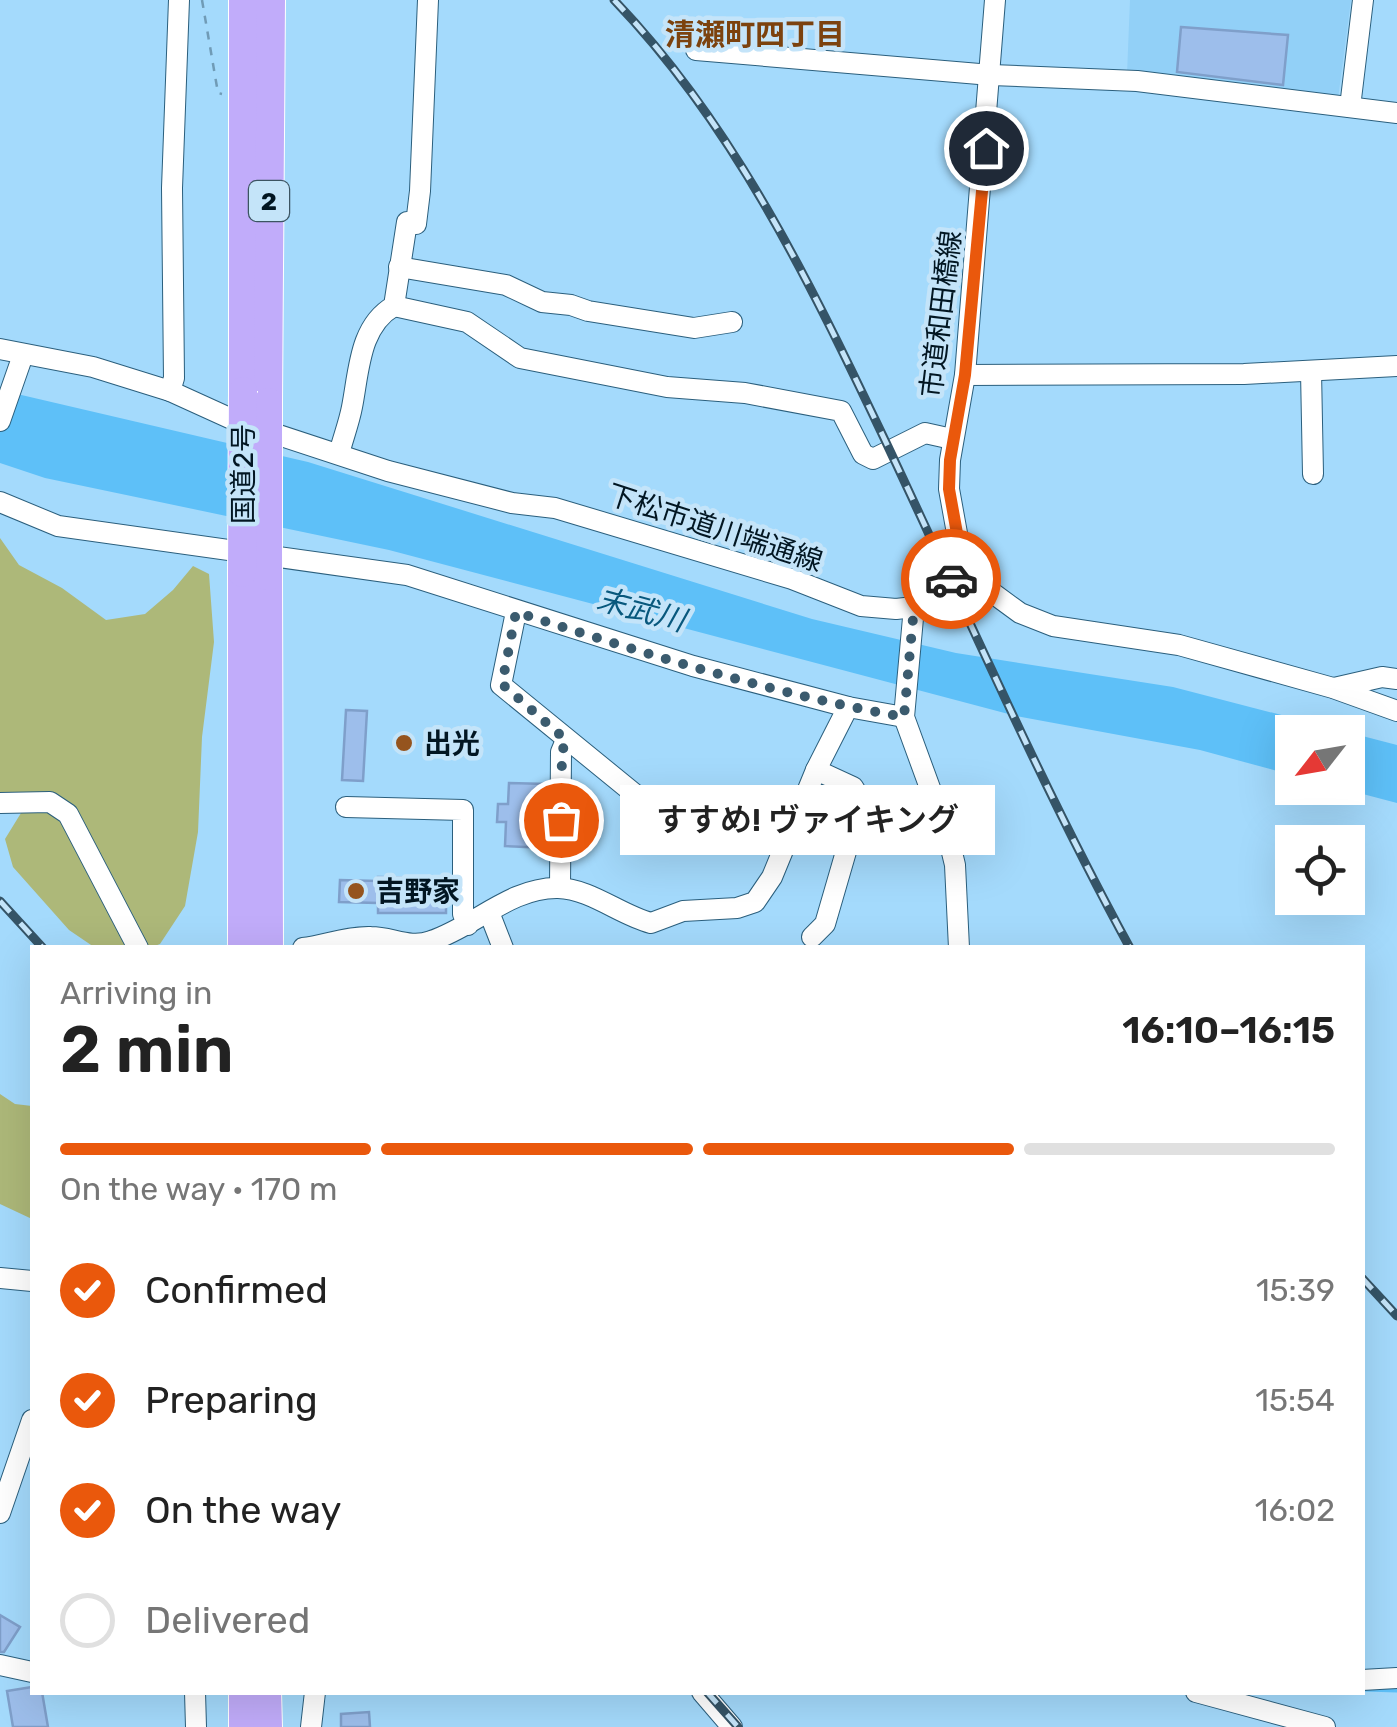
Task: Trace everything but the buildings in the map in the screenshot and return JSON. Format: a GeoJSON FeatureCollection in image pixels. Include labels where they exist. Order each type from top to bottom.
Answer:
{"type":"FeatureCollection","features":[{"type":"Feature","properties":{"kind":"highway","name":"国道2号"},"geometry":{"type":"LineString","coordinates":[[242,945],[255,574],[255,396],[244,0]]}},
{"type":"Feature","properties":{"kind":"highway","name":"国道2号"},"geometry":{"type":"LineString","coordinates":[[255,396],[271,0]]}},
{"type":"Feature","properties":{"kind":"highway","name":"国道2号"},"geometry":{"type":"LineString","coordinates":[[255,574],[269,945]]}},
{"type":"Feature","properties":{"kind":"street"},"geometry":{"type":"LineString","coordinates":[[170,391],[174,378],[172,188],[179,0]]}},
{"type":"Feature","properties":{"kind":"street"},"geometry":{"type":"LineString","coordinates":[[339,454],[362,349],[376,321],[394,306],[407,222],[416,224],[428,0]]}},
{"type":"Feature","properties":{"kind":"street","name":"市道和田橋線"},"geometry":{"type":"LineString","coordinates":[[964,572],[949,489],[952,439],[965,375],[996,0]]}},
{"type":"Feature","properties":{"kind":"street"},"geometry":{"type":"LineString","coordinates":[[1350,107],[1362,0]]}},
{"type":"Feature","properties":{"kind":"street"},"geometry":{"type":"LineString","coordinates":[[696,50],[991,76],[1136,81],[1397,113]]}},
{"type":"Feature","properties":{"kind":"street"},"geometry":{"type":"LineString","coordinates":[[399,266],[506,285],[542,302],[606,314],[694,328],[732,322]]}},
{"type":"Feature","properties":{"kind":"street"},"geometry":{"type":"LineString","coordinates":[[394,306],[467,322],[520,358],[667,386],[745,393],[841,410],[863,454],[873,459],[924,433],[952,439]]}},
{"type":"Feature","properties":{"kind":"street","name":"下松市道川端通線"},"geometry":{"type":"LineString","coordinates":[[0,350],[22,360],[93,367],[170,391],[236,421],[439,486],[512,503],[555,508],[792,579],[861,606],[915,614]]}},
{"type":"Feature","properties":{"kind":"street"},"geometry":{"type":"LineString","coordinates":[[0,421],[22,360]]}},
{"type":"Feature","properties":{"kind":"street"},"geometry":{"type":"LineString","coordinates":[[965,375],[1311,371],[1397,366]]}},
{"type":"Feature","properties":{"kind":"street"},"geometry":{"type":"LineString","coordinates":[[1311,371],[1313,474]]}},
{"type":"Feature","properties":{"kind":"street"},"geometry":{"type":"LineString","coordinates":[[0,502],[58,526],[407,575],[693,666],[848,707],[905,707]]}},
{"type":"Feature","properties":{"kind":"street"},"geometry":{"type":"LineString","coordinates":[[959,945],[949,840],[905,707],[915,614],[964,572],[1020,613],[1053,626],[1179,645],[1332,688],[1397,711]]}},
{"type":"Feature","properties":{"kind":"street"},"geometry":{"type":"LineString","coordinates":[[516,612],[502,684],[642,800]]}},
{"type":"Feature","properties":{"kind":"street"},"geometry":{"type":"LineString","coordinates":[[1332,688],[1382,677],[1397,680]]}},
{"type":"Feature","properties":{"kind":"street"},"geometry":{"type":"LineString","coordinates":[[318,945],[372,936],[410,945],[428,943],[532,892],[560,888],[651,922],[683,911],[737,908],[755,902],[772,877],[816,770],[848,707]]}},
{"type":"Feature","properties":{"kind":"street"},"geometry":{"type":"LineString","coordinates":[[560,888],[562,752],[566,740]]}},
{"type":"Feature","properties":{"kind":"street"},"geometry":{"type":"LineString","coordinates":[[812,937],[825,924],[861,800],[854,787],[816,770]]}},
{"type":"Feature","properties":{"kind":"street"},"geometry":{"type":"LineString","coordinates":[[0,803],[50,802],[68,814],[136,945]]}},
{"type":"Feature","properties":{"kind":"street"},"geometry":{"type":"LineString","coordinates":[[346,807],[462,810],[463,914],[468,925]]}},
{"type":"Feature","properties":{"kind":"street"},"geometry":{"type":"LineString","coordinates":[[489,912],[502,945]]}},
{"type":"Feature","properties":{"kind":"street"},"geometry":{"type":"LineString","coordinates":[[0,1278],[30,1281]]}},
{"type":"Feature","properties":{"kind":"street"},"geometry":{"type":"LineString","coordinates":[[0,1513],[30,1426]]}},
{"type":"Feature","properties":{"kind":"street"},"geometry":{"type":"LineString","coordinates":[[0,1665],[30,1672]]}},
{"type":"Feature","properties":{"kind":"street"},"geometry":{"type":"LineString","coordinates":[[1365,1680],[1397,1678]]}},
{"type":"Feature","properties":{"kind":"street"},"geometry":{"type":"LineString","coordinates":[[195,1695],[196,1726]]}},
{"type":"Feature","properties":{"kind":"street"},"geometry":{"type":"LineString","coordinates":[[311,1727],[315,1695]]}},
{"type":"Feature","properties":{"kind":"street"},"geometry":{"type":"LineString","coordinates":[[705,1695],[732,1727]]}},
{"type":"Feature","properties":{"kind":"street"},"geometry":{"type":"LineString","coordinates":[[1207,1695],[1326,1727]]}},
{"type":"Feature","properties":{"kind":"path"},"geometry":{"type":"LineString","coordinates":[[202,0],[218,93],[227,95]]}},
{"type":"Feature","properties":{"kind":"shaded area"},"geometry":{"type":"Polygon","coordinates":[[[1130,0],[1351,0],[1338,99],[1127,74],[1130,0]]]}},
{"type":"Feature","properties":{"kind":"green space"},"geometry":{"type":"Polygon","coordinates":[[[0,538],[19,565],[62,588],[106,620],[145,614],[193,566],[209,574],[214,642],[202,737],[198,832],[185,906],[160,944],[91,945],[69,930],[13,867],[5,839],[21,813],[11,793],[0,792],[0,538]]]}},
{"type":"Feature","properties":{"kind":"green space"},"geometry":{"type":"Polygon","coordinates":[[[0,1094],[15,1104],[30,1106],[30,1218],[0,1204],[0,1094]]]}},
{"type":"Feature","properties":{"kind":"water","name":"末武川"},"geometry":{"type":"Polygon","coordinates":[[[0,390],[308,462],[812,619],[956,653],[1173,687],[1281,715],[1275,715],[1275,770],[1200,750],[1016,716],[389,550],[45,478],[0,463],[0,390]]]}},
{"type":"Feature","properties":{"kind":"water"},"geometry":{"type":"Polygon","coordinates":[[[1365,737],[1397,745],[1397,803],[1365,795],[1365,737]]]}},
{"type":"Feature","properties":{"kind":"waterway"},"geometry":{"type":"LineString","coordinates":[[1365,1689],[1397,1690]]}},
{"type":"Feature","properties":{"kind":"railway"},"geometry":{"type":"LineString","coordinates":[[614,0],[696,99],[797,263],[883,436],[1033,758],[1128,945]]}},
{"type":"Feature","properties":{"kind":"railway"},"geometry":{"type":"LineString","coordinates":[[0,901],[40,945]]}},
{"type":"Feature","properties":{"kind":"railway"},"geometry":{"type":"LineString","coordinates":[[1365,1281],[1397,1316]]}},
{"type":"Feature","properties":{"kind":"railway"},"geometry":{"type":"LineString","coordinates":[[710,1695],[738,1727]]}},
{"type":"Feature","properties":{"kind":"way so far"},"geometry":{"type":"LineString","coordinates":[[561,820],[562,752],[566,740],[502,684],[516,612],[693,666],[848,707],[904,717],[914,607],[951,579]]}},
{"type":"Feature","properties":{"kind":"place","name":"出光"},"geometry":{"type":"Point","coordinates":[404,743]}},
{"type":"Feature","properties":{"kind":"place","name":"すすめ! ヴァイキング"},"geometry":{"type":"Point","coordinates":[561,820]}},
{"type":"Feature","properties":{"kind":"place","name":"吉野家"},"geometry":{"type":"Point","coordinates":[356,891]}},
{"type":"Feature","properties":{"kind":"district","name":"清瀬町四丁目"},"geometry":{"type":"Point","coordinates":[755,35]}},
{"type":"Feature","properties":{"kind":"route"},"geometry":{"type":"LineString","coordinates":[[951,579],[964,572],[949,489],[950,460],[965,375],[986,148]]}}]}
